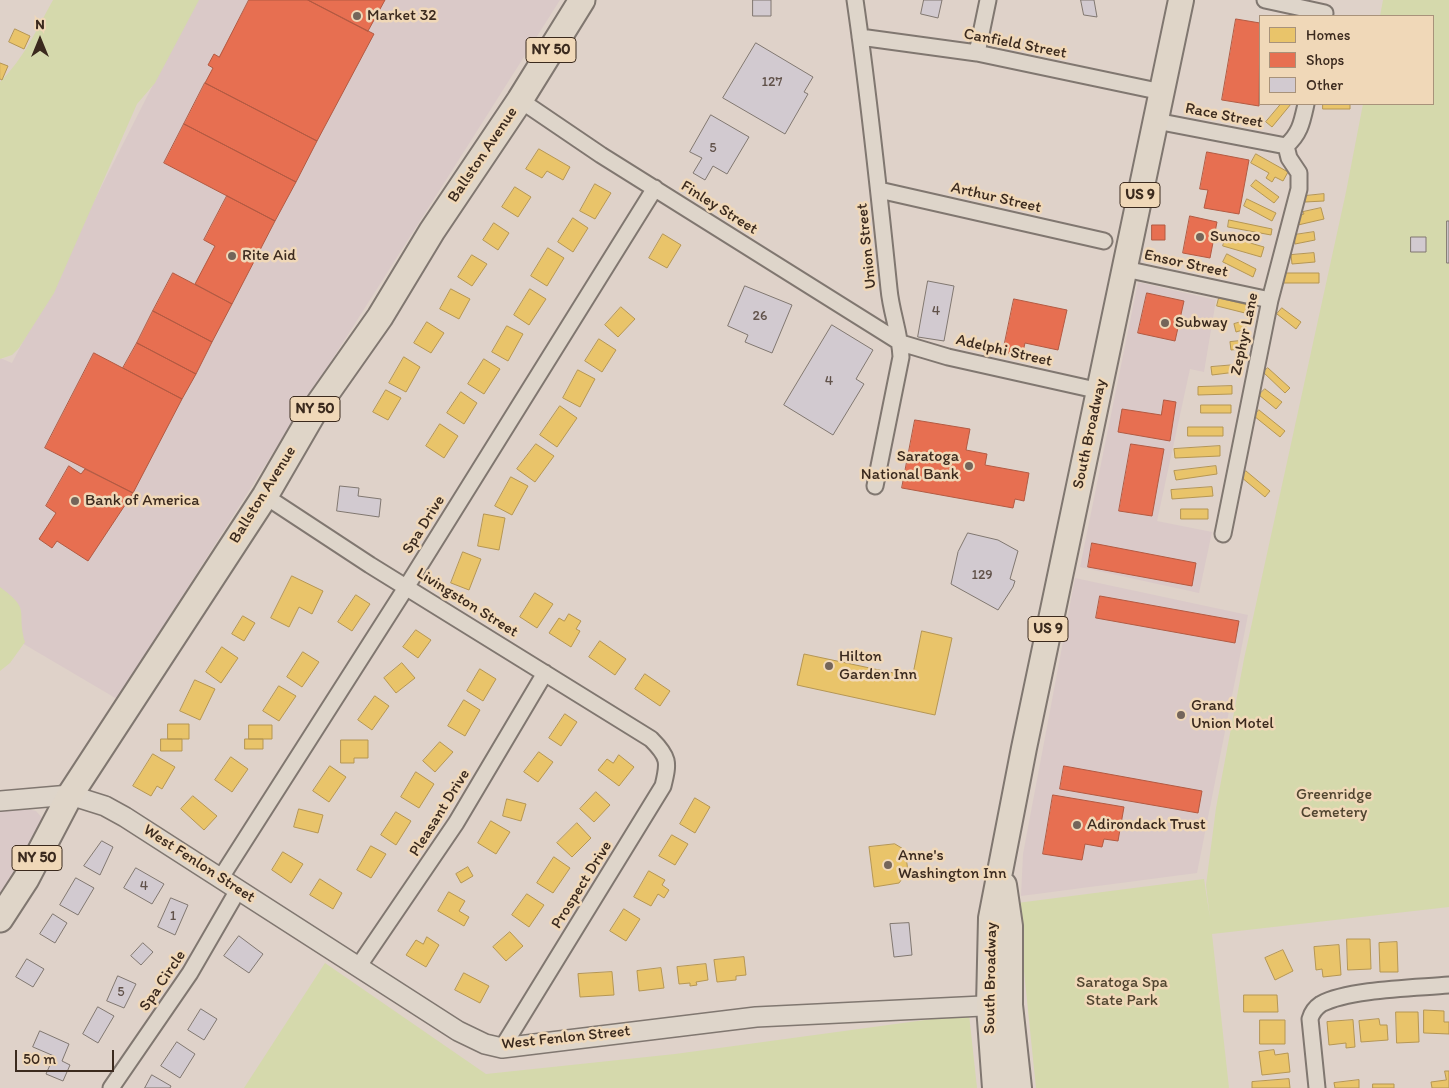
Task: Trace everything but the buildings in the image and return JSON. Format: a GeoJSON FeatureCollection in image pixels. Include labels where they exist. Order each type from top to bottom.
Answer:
{"type":"FeatureCollection","features":[{"type":"Feature","properties":{"kind":"highway","name":"Ballston Avenue"},"geometry":{"type":"LineString","coordinates":[[0,919],[26,879],[70,795],[265,496],[316,408],[380,317],[437,224],[520,100],[582,0]]}},
{"type":"Feature","properties":{"kind":"main road","name":"South Broadway"},"geometry":{"type":"LineString","coordinates":[[995,1088],[999,1005],[991,918],[1024,748],[1181,0]]}},
{"type":"Feature","properties":{"kind":"main road","name":"South Broadway"},"geometry":{"type":"LineString","coordinates":[[999,1005],[1019,1088]]}},
{"type":"Feature","properties":{"kind":"street","name":"Union Street"},"geometry":{"type":"LineString","coordinates":[[855,0],[879,190],[889,293],[901,343],[902,356],[875,486]]}},
{"type":"Feature","properties":{"kind":"street"},"geometry":{"type":"LineString","coordinates":[[978,53],[988,0]]}},
{"type":"Feature","properties":{"kind":"street"},"geometry":{"type":"LineString","coordinates":[[1265,0],[1325,15]]}},
{"type":"Feature","properties":{"kind":"street","name":"Canfield Street"},"geometry":{"type":"LineString","coordinates":[[860,37],[978,53],[1162,92]]}},
{"type":"Feature","properties":{"kind":"street","name":"Finley Street"},"geometry":{"type":"LineString","coordinates":[[520,100],[601,155],[901,343]]}},
{"type":"Feature","properties":{"kind":"street"},"geometry":{"type":"LineString","coordinates":[[1286,146],[1296,137],[1301,128],[1306,105]]}},
{"type":"Feature","properties":{"kind":"street","name":"Race Street"},"geometry":{"type":"LineString","coordinates":[[1156,121],[1286,146]]}},
{"type":"Feature","properties":{"kind":"street","name":"Zephyr Lane"},"geometry":{"type":"LineString","coordinates":[[1223,534],[1270,300],[1299,189],[1299,173],[1289,158],[1286,146]]}},
{"type":"Feature","properties":{"kind":"street","name":"Spa Drive"},"geometry":{"type":"LineString","coordinates":[[220,879],[407,586],[655,188]]}},
{"type":"Feature","properties":{"kind":"street","name":"Arthur Street"},"geometry":{"type":"LineString","coordinates":[[879,190],[1104,241]]}},
{"type":"Feature","properties":{"kind":"street","name":"Ensor Street"},"geometry":{"type":"LineString","coordinates":[[1125,269],[1270,300]]}},
{"type":"Feature","properties":{"kind":"street","name":"Adelphi Street"},"geometry":{"type":"LineString","coordinates":[[901,343],[948,357],[1100,391]]}},
{"type":"Feature","properties":{"kind":"street","name":"Livingston Street"},"geometry":{"type":"LineString","coordinates":[[265,496],[370,565],[407,586],[651,739]]}},
{"type":"Feature","properties":{"kind":"street","name":"Pleasant Drive"},"geometry":{"type":"LineString","coordinates":[[358,967],[456,823],[545,673]]}},
{"type":"Feature","properties":{"kind":"street","name":"Prospect Drive"},"geometry":{"type":"LineString","coordinates":[[502,1048],[663,786],[667,769],[667,758],[651,739]]}},
{"type":"Feature","properties":{"kind":"street"},"geometry":{"type":"LineString","coordinates":[[0,801],[70,795]]}},
{"type":"Feature","properties":{"kind":"street","name":"West Fenlon Street"},"geometry":{"type":"LineString","coordinates":[[70,795],[105,806],[125,817],[458,1031],[485,1044],[502,1048],[756,1017],[999,1005]]}},
{"type":"Feature","properties":{"kind":"street","name":"Spa Circle"},"geometry":{"type":"LineString","coordinates":[[111,1088],[190,973],[238,890]]}},
{"type":"Feature","properties":{"kind":"street"},"geometry":{"type":"LineString","coordinates":[[1317,1088],[1310,1019],[1313,1011],[1320,1004],[1338,997],[1449,985]]}},
{"type":"Feature","properties":{"kind":"shaded area"},"geometry":{"type":"Polygon","coordinates":[[[196,0],[560,0],[117,699],[0,630],[0,358],[12,363],[196,0]]]}},
{"type":"Feature","properties":{"kind":"shaded area"},"geometry":{"type":"Polygon","coordinates":[[[1138,282],[1216,300],[1204,372],[1190,369],[1157,521],[1212,532],[1199,593],[1080,567],[1138,282]]]}},
{"type":"Feature","properties":{"kind":"shaded area"},"geometry":{"type":"Polygon","coordinates":[[[1075,578],[1248,615],[1197,873],[1021,896],[1023,854],[1075,578]]]}},
{"type":"Feature","properties":{"kind":"shaded area"},"geometry":{"type":"Polygon","coordinates":[[[22,808],[36,811],[45,821],[0,902],[0,810],[22,808]]]}},
{"type":"Feature","properties":{"kind":"green space"},"geometry":{"type":"Polygon","coordinates":[[[53,0],[199,0],[155,83],[137,104],[54,293],[19,348],[12,355],[0,359],[0,82],[23,53],[53,0]]]}},
{"type":"Feature","properties":{"kind":"green space","name":"Greenridge Cemetery"},"geometry":{"type":"Polygon","coordinates":[[[1383,0],[1449,0],[1449,907],[1212,934],[1229,1088],[1036,1088],[1017,903],[1204,879],[1210,918],[1206,885],[1216,808],[1244,659],[1346,192],[1363,105],[1434,105],[1434,15],[1380,15],[1383,0]]]}},
{"type":"Feature","properties":{"kind":"green space"},"geometry":{"type":"Polygon","coordinates":[[[0,587],[20,606],[25,642],[10,663],[0,671],[0,587]]]}},
{"type":"Feature","properties":{"kind":"green space"},"geometry":{"type":"Polygon","coordinates":[[[325,963],[486,1074],[675,1054],[969,1014],[977,1088],[244,1088],[325,963]]]}},
{"type":"Feature","properties":{"kind":"place","name":"Market 32"},"geometry":{"type":"Point","coordinates":[357,16]}},
{"type":"Feature","properties":{"kind":"place","name":"Sunoco"},"geometry":{"type":"Point","coordinates":[1200,237]}},
{"type":"Feature","properties":{"kind":"place","name":"Rite Aid"},"geometry":{"type":"Point","coordinates":[232,256]}},
{"type":"Feature","properties":{"kind":"place","name":"Subway"},"geometry":{"type":"Point","coordinates":[1165,323]}},
{"type":"Feature","properties":{"kind":"place","name":"Saratoga National Bank"},"geometry":{"type":"Point","coordinates":[969,466]}},
{"type":"Feature","properties":{"kind":"place","name":"Bank of America"},"geometry":{"type":"Point","coordinates":[75,501]}},
{"type":"Feature","properties":{"kind":"place","name":"Hilton Garden Inn"},"geometry":{"type":"Point","coordinates":[829,666]}},
{"type":"Feature","properties":{"kind":"place","name":"Grand Union Motel"},"geometry":{"type":"Point","coordinates":[1181,715]}},
{"type":"Feature","properties":{"kind":"place","name":"Adirondack Trust"},"geometry":{"type":"Point","coordinates":[1077,825]}},
{"type":"Feature","properties":{"kind":"place","name":"Anne's Washington Inn"},"geometry":{"type":"Point","coordinates":[888,865]}},
{"type":"Feature","properties":{"kind":"park label","name":"Saratoga Spa State Park"},"geometry":{"type":"Point","coordinates":[1122,992]}}]}
